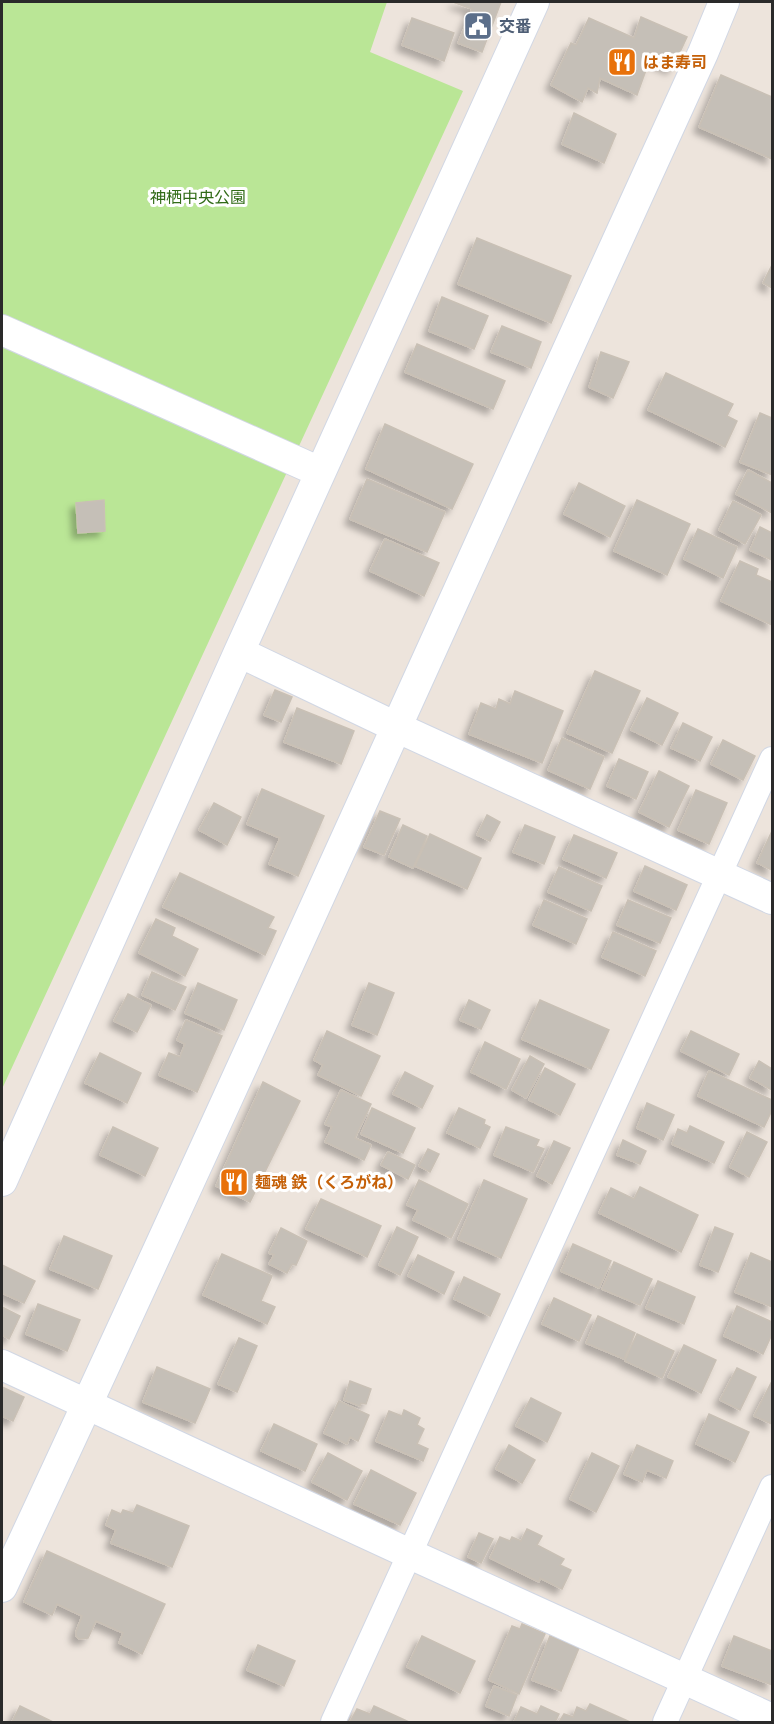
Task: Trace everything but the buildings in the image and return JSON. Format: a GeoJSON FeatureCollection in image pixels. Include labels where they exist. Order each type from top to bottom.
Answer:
{"type":"FeatureCollection","features":[{"type":"Feature","properties":{"kind":"street"},"geometry":{"type":"LineString","coordinates":[[2,1181],[534,2]]}},
{"type":"Feature","properties":{"kind":"street"},"geometry":{"type":"LineString","coordinates":[[2,1587],[396,728],[703,53],[724,2]]}},
{"type":"Feature","properties":{"kind":"street"},"geometry":{"type":"LineString","coordinates":[[2,330],[320,472]]}},
{"type":"Feature","properties":{"kind":"street"},"geometry":{"type":"LineString","coordinates":[[239,652],[396,728],[772,898]]}},
{"type":"Feature","properties":{"kind":"street"},"geometry":{"type":"LineString","coordinates":[[333,1722],[772,759]]}},
{"type":"Feature","properties":{"kind":"street"},"geometry":{"type":"LineString","coordinates":[[2,1365],[772,1719]]}},
{"type":"Feature","properties":{"kind":"street"},"geometry":{"type":"LineString","coordinates":[[665,1722],[772,1487]]}},
{"type":"Feature","properties":{"kind":"green space","name":"神栖中央公園"},"geometry":{"type":"Polygon","coordinates":[[[2,2],[387,2],[370,52],[463,91],[2,1089],[2,2]]]}},
{"type":"Feature","properties":{"kind":"place","name":"交番"},"geometry":{"type":"Point","coordinates":[478,26]}},
{"type":"Feature","properties":{"kind":"place","name":"はま寿司"},"geometry":{"type":"Point","coordinates":[622,62]}},
{"type":"Feature","properties":{"kind":"place","name":"麺魂 鉄（くろがね）"},"geometry":{"type":"Point","coordinates":[234,1182]}}]}
